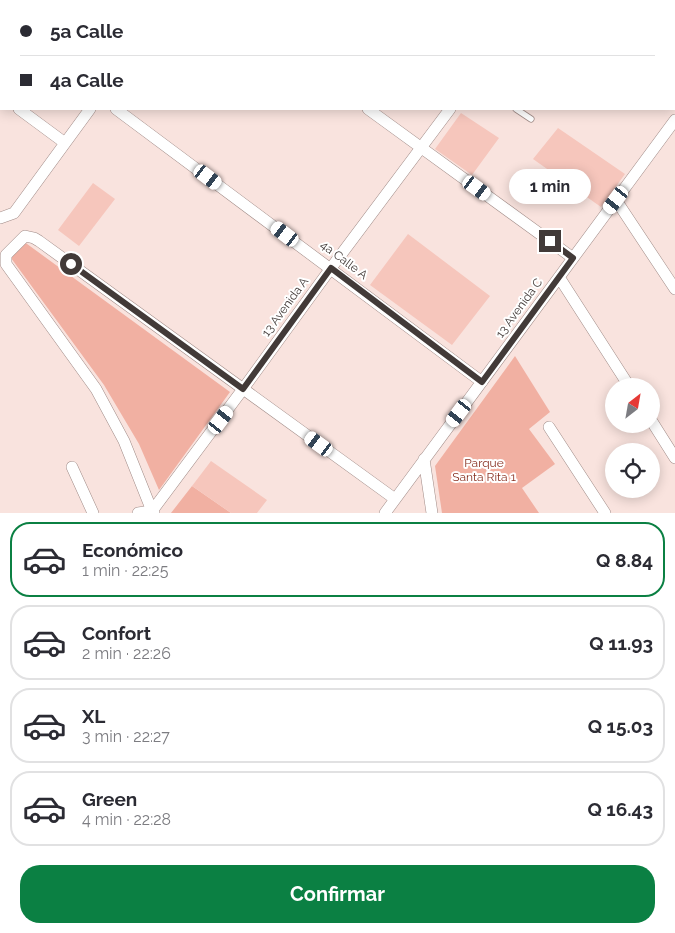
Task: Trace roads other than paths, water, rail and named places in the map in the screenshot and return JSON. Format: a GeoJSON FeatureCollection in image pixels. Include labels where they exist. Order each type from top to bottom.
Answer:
{"type":"FeatureCollection","features":[{"type":"Feature","properties":{"kind":"street"},"geometry":{"type":"LineString","coordinates":[[20,110],[65,143]]}},
{"type":"Feature","properties":{"kind":"street"},"geometry":{"type":"LineString","coordinates":[[0,218],[14,213],[89,110]]}},
{"type":"Feature","properties":{"kind":"street","name":"4a Calle A"},"geometry":{"type":"LineString","coordinates":[[117,110],[482,382]]}},
{"type":"Feature","properties":{"kind":"street"},"geometry":{"type":"LineString","coordinates":[[369,110],[573,258]]}},
{"type":"Feature","properties":{"kind":"street","name":"13 Avenida A"},"geometry":{"type":"LineString","coordinates":[[153,512],[449,110]]}},
{"type":"Feature","properties":{"kind":"street","name":"13 Avenida C"},"geometry":{"type":"LineString","coordinates":[[385,513],[675,120]]}},
{"type":"Feature","properties":{"kind":"street"},"geometry":{"type":"LineString","coordinates":[[616,200],[675,290]]}},
{"type":"Feature","properties":{"kind":"street"},"geometry":{"type":"LineString","coordinates":[[138,513],[153,512],[124,441],[96,389],[2,261],[13,246],[25,236],[39,241],[395,500]]}},
{"type":"Feature","properties":{"kind":"street"},"geometry":{"type":"LineString","coordinates":[[559,277],[625,378]]}},
{"type":"Feature","properties":{"kind":"street"},"geometry":{"type":"LineString","coordinates":[[550,427],[605,513]]}},
{"type":"Feature","properties":{"kind":"street"},"geometry":{"type":"LineString","coordinates":[[659,433],[675,458]]}},
{"type":"Feature","properties":{"kind":"street"},"geometry":{"type":"LineString","coordinates":[[424,459],[432,513]]}},
{"type":"Feature","properties":{"kind":"street"},"geometry":{"type":"LineString","coordinates":[[72,467],[93,513]]}},
{"type":"Feature","properties":{"kind":"lane"},"geometry":{"type":"LineString","coordinates":[[517,110],[530,119]]}},
{"type":"Feature","properties":{"kind":"park label","name":"Parque Santa Rita 1"},"geometry":{"type":"Point","coordinates":[484,470]}}]}
